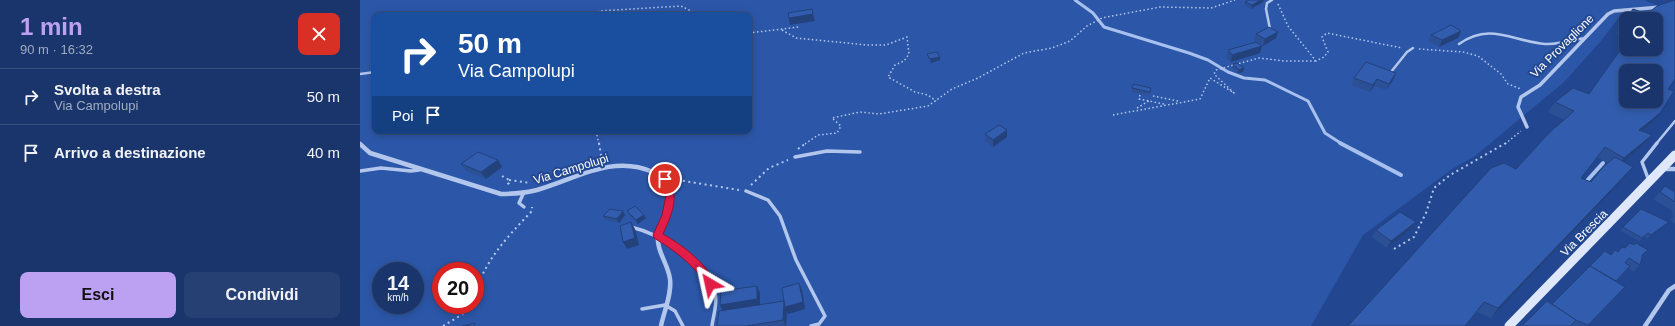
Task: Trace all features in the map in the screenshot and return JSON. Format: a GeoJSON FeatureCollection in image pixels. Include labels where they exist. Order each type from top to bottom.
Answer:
{"type":"FeatureCollection","features":[{"type":"Feature","properties":{"kind":"main road","name":"Via Brescia"},"geometry":{"type":"LineString","coordinates":[[1509,326],[1664,169],[1675,155]]}},
{"type":"Feature","properties":{"kind":"street","name":"Via Provaglione"},"geometry":{"type":"LineString","coordinates":[[1527,127],[1518,114],[1518,103],[1526,91],[1540,85],[1608,14],[1614,10],[1666,6]]}},
{"type":"Feature","properties":{"kind":"street","name":"Via Campolupi"},"geometry":{"type":"LineString","coordinates":[[360,144],[370,153],[419,170],[496,193],[512,195],[537,190],[606,166],[634,165],[652,171],[665,179]]}},
{"type":"Feature","properties":{"kind":"street"},"geometry":{"type":"LineString","coordinates":[[1664,169],[1675,169]]}},
{"type":"Feature","properties":{"kind":"street"},"geometry":{"type":"LineString","coordinates":[[661,326],[670,281],[660,254],[658,235],[667,215],[670,195],[665,179]]}},
{"type":"Feature","properties":{"kind":"street"},"geometry":{"type":"LineString","coordinates":[[1645,326],[1669,290],[1675,286]]}},
{"type":"Feature","properties":{"kind":"lane"},"geometry":{"type":"LineString","coordinates":[[1270,31],[1266,9],[1267,3],[1272,0]]}},
{"type":"Feature","properties":{"kind":"lane"},"geometry":{"type":"LineString","coordinates":[[1459,44],[1465,38],[1483,32],[1494,31],[1547,44],[1585,38]]}},
{"type":"Feature","properties":{"kind":"lane"},"geometry":{"type":"LineString","coordinates":[[1391,72],[1407,52],[1413,48]]}},
{"type":"Feature","properties":{"kind":"lane"},"geometry":{"type":"LineString","coordinates":[[360,74],[372,72]]}},
{"type":"Feature","properties":{"kind":"lane"},"geometry":{"type":"LineString","coordinates":[[1650,183],[1642,162],[1675,121]]}},
{"type":"Feature","properties":{"kind":"lane"},"geometry":{"type":"LineString","coordinates":[[794,157],[827,151],[860,152]]}},
{"type":"Feature","properties":{"kind":"lane"},"geometry":{"type":"LineString","coordinates":[[360,170],[381,168],[411,171],[419,170]]}},
{"type":"Feature","properties":{"kind":"lane"},"geometry":{"type":"LineString","coordinates":[[746,191],[768,200],[780,216],[796,260],[825,316],[819,324],[811,326]]}},
{"type":"Feature","properties":{"kind":"lane"},"geometry":{"type":"LineString","coordinates":[[524,192],[519,203],[524,207]]}},
{"type":"Feature","properties":{"kind":"lane"},"geometry":{"type":"LineString","coordinates":[[626,226],[658,235],[676,246],[706,275],[715,293],[712,326]]}},
{"type":"Feature","properties":{"kind":"lane"},"geometry":{"type":"LineString","coordinates":[[642,309],[665,305],[674,311],[683,326]]}},
{"type":"Feature","properties":{"kind":"path"},"geometry":{"type":"LineString","coordinates":[[665,179],[675,179],[746,191],[760,175],[769,168],[794,157],[800,147],[818,135],[838,133],[841,126],[832,118],[860,112],[879,114],[928,106],[952,90],[978,78],[1001,64],[1024,53],[1052,48],[1070,41],[1087,26],[1102,18],[1160,7],[1211,8],[1235,0]]}},
{"type":"Feature","properties":{"kind":"path"},"geometry":{"type":"LineString","coordinates":[[1277,0],[1278,9],[1282,16],[1293,33],[1309,51]]}},
{"type":"Feature","properties":{"kind":"path"},"geometry":{"type":"LineString","coordinates":[[598,12],[681,6],[693,12]]}},
{"type":"Feature","properties":{"kind":"path"},"geometry":{"type":"LineString","coordinates":[[752,33],[769,32],[798,27]]}},
{"type":"Feature","properties":{"kind":"path"},"geometry":{"type":"LineString","coordinates":[[782,30],[796,38],[867,45],[886,45],[907,37],[909,54],[904,61],[895,65],[888,77],[915,92],[928,95],[936,101]]}},
{"type":"Feature","properties":{"kind":"path"},"geometry":{"type":"LineString","coordinates":[[1113,115],[1181,101],[1200,99],[1210,78],[1234,93],[1214,74],[1216,70],[1259,58],[1284,61],[1316,61]]}},
{"type":"Feature","properties":{"kind":"path"},"geometry":{"type":"LineString","coordinates":[[1140,95],[1139,99],[1165,104]]}},
{"type":"Feature","properties":{"kind":"path"},"geometry":{"type":"LineString","coordinates":[[1153,96],[1181,101]]}},
{"type":"Feature","properties":{"kind":"path"},"geometry":{"type":"LineString","coordinates":[[1135,110],[1150,101]]}},
{"type":"Feature","properties":{"kind":"path"},"geometry":{"type":"LineString","coordinates":[[1394,249],[1414,237],[1426,214],[1434,188],[1450,175],[1501,148],[1527,127]]}},
{"type":"Feature","properties":{"kind":"path"},"geometry":{"type":"LineString","coordinates":[[597,134],[601,155],[600,161]]}},
{"type":"Feature","properties":{"kind":"path"},"geometry":{"type":"LineString","coordinates":[[496,193],[510,182],[502,176]]}},
{"type":"Feature","properties":{"kind":"path"},"geometry":{"type":"LineString","coordinates":[[484,270],[498,248],[532,211],[532,206],[524,207]]}},
{"type":"Feature","properties":{"kind":"path"},"geometry":{"type":"LineString","coordinates":[[443,326],[463,314]]}},
{"type":"Feature","properties":{"kind":"shaded area"},"geometry":{"type":"Polygon","coordinates":[[[360,0],[1644,0],[1656,5],[1673,7],[1654,12],[1619,12],[1619,17],[1600,42],[1564,82],[1475,156],[1452,169],[1363,235],[1311,326],[360,326],[360,0]]]}},
{"type":"Feature","properties":{"kind":"building"},"geometry":{"type":"Polygon","coordinates":[[[1249,0],[1261,0],[1252,5],[1245,2],[1249,0]]]}},
{"type":"Feature","properties":{"kind":"building"},"geometry":{"type":"Polygon","coordinates":[[[1675,0],[1675,79],[1668,89],[1674,91],[1660,113],[1639,130],[1652,135],[1624,158],[1605,147],[1581,178],[1591,182],[1603,167],[1615,157],[1633,167],[1498,308],[1484,302],[1465,326],[1348,326],[1491,168],[1504,163],[1516,169],[1549,133],[1574,111],[1555,102],[1573,88],[1589,94],[1619,52],[1619,56],[1663,56],[1663,12],[1650,12],[1657,6],[1675,0]]]}},
{"type":"Feature","properties":{"kind":"building"},"geometry":{"type":"Polygon","coordinates":[[[812,9],[813,14],[789,18],[788,13],[812,9]]]}},
{"type":"Feature","properties":{"kind":"building"},"geometry":{"type":"Polygon","coordinates":[[[1633,9],[1641,12],[1631,12],[1633,9]]]}},
{"type":"Feature","properties":{"kind":"building"},"geometry":{"type":"Polygon","coordinates":[[[1451,25],[1461,31],[1442,40],[1431,35],[1451,25]]]}},
{"type":"Feature","properties":{"kind":"building"},"geometry":{"type":"Polygon","coordinates":[[[1269,27],[1278,32],[1265,39],[1256,34],[1269,27]]]}},
{"type":"Feature","properties":{"kind":"building"},"geometry":{"type":"Polygon","coordinates":[[[1256,42],[1262,46],[1232,55],[1228,50],[1256,42]]]}},
{"type":"Feature","properties":{"kind":"building"},"geometry":{"type":"Polygon","coordinates":[[[937,52],[940,57],[930,59],[927,54],[937,52]]]}},
{"type":"Feature","properties":{"kind":"building"},"geometry":{"type":"Polygon","coordinates":[[[1366,62],[1396,73],[1389,84],[1377,79],[1373,85],[1354,78],[1366,62]]]}},
{"type":"Feature","properties":{"kind":"building"},"geometry":{"type":"Polygon","coordinates":[[[1237,63],[1244,68],[1239,70],[1233,64],[1237,63]]]}},
{"type":"Feature","properties":{"kind":"building"},"geometry":{"type":"Polygon","coordinates":[[[1134,84],[1151,88],[1150,92],[1132,88],[1134,84]]]}},
{"type":"Feature","properties":{"kind":"building"},"geometry":{"type":"Polygon","coordinates":[[[999,125],[1007,130],[993,140],[985,134],[999,125]]]}},
{"type":"Feature","properties":{"kind":"building"},"geometry":{"type":"Polygon","coordinates":[[[478,152],[498,160],[481,172],[461,164],[478,152]]]}},
{"type":"Feature","properties":{"kind":"building"},"geometry":{"type":"Polygon","coordinates":[[[1665,186],[1675,192],[1675,202],[1660,192],[1665,186]]]}},
{"type":"Feature","properties":{"kind":"building"},"geometry":{"type":"Polygon","coordinates":[[[635,206],[644,215],[636,220],[627,211],[635,206]]]}},
{"type":"Feature","properties":{"kind":"building"},"geometry":{"type":"Polygon","coordinates":[[[610,209],[623,211],[617,219],[603,216],[610,209]]]}},
{"type":"Feature","properties":{"kind":"building"},"geometry":{"type":"Polygon","coordinates":[[[1641,209],[1669,222],[1651,235],[1648,233],[1642,238],[1623,227],[1641,209]]]}},
{"type":"Feature","properties":{"kind":"building"},"geometry":{"type":"Polygon","coordinates":[[[1400,212],[1416,222],[1391,241],[1376,230],[1400,212]]]}},
{"type":"Feature","properties":{"kind":"building"},"geometry":{"type":"Polygon","coordinates":[[[631,222],[635,238],[623,242],[620,226],[631,222]]]}},
{"type":"Feature","properties":{"kind":"building"},"geometry":{"type":"Polygon","coordinates":[[[1630,243],[1634,245],[1636,243],[1648,250],[1643,254],[1640,265],[1629,258],[1625,263],[1630,266],[1616,281],[1590,266],[1605,251],[1611,255],[1615,250],[1618,252],[1622,247],[1625,248],[1630,243]]]}},
{"type":"Feature","properties":{"kind":"building"},"geometry":{"type":"Polygon","coordinates":[[[1590,266],[1625,287],[1588,325],[1576,320],[1552,304],[1590,266]]]}},
{"type":"Feature","properties":{"kind":"building"},"geometry":{"type":"Polygon","coordinates":[[[799,283],[803,302],[785,307],[782,288],[799,283]]]}},
{"type":"Feature","properties":{"kind":"building"},"geometry":{"type":"Polygon","coordinates":[[[757,286],[757,299],[720,305],[721,291],[757,286]]]}},
{"type":"Feature","properties":{"kind":"building"},"geometry":{"type":"Polygon","coordinates":[[[784,301],[783,320],[746,326],[717,326],[719,311],[784,301]]]}},
{"type":"Feature","properties":{"kind":"building"},"geometry":{"type":"Polygon","coordinates":[[[1547,301],[1576,320],[1570,326],[1522,326],[1547,301]]]}},
{"type":"Feature","properties":{"kind":"building"},"geometry":{"type":"Polygon","coordinates":[[[475,323],[474,326],[462,326],[475,323]]]}},
{"type":"Feature","properties":{"kind":"waterway"},"geometry":{"type":"LineString","coordinates":[[1075,0],[1093,13],[1104,27],[1189,53],[1208,60],[1228,72],[1244,78],[1265,80],[1308,101],[1325,133],[1342,144]]}},
{"type":"Feature","properties":{"kind":"waterway"},"geometry":{"type":"LineString","coordinates":[[1340,143],[1401,175]]}},
{"type":"Feature","properties":{"kind":"waterway"},"geometry":{"type":"LineString","coordinates":[[1584,184],[1603,163]]}},
{"type":"Feature","properties":{"kind":"route"},"geometry":{"type":"LineString","coordinates":[[665,179],[670,195],[667,215],[658,235],[676,246],[706,275],[710,284]]}}]}
